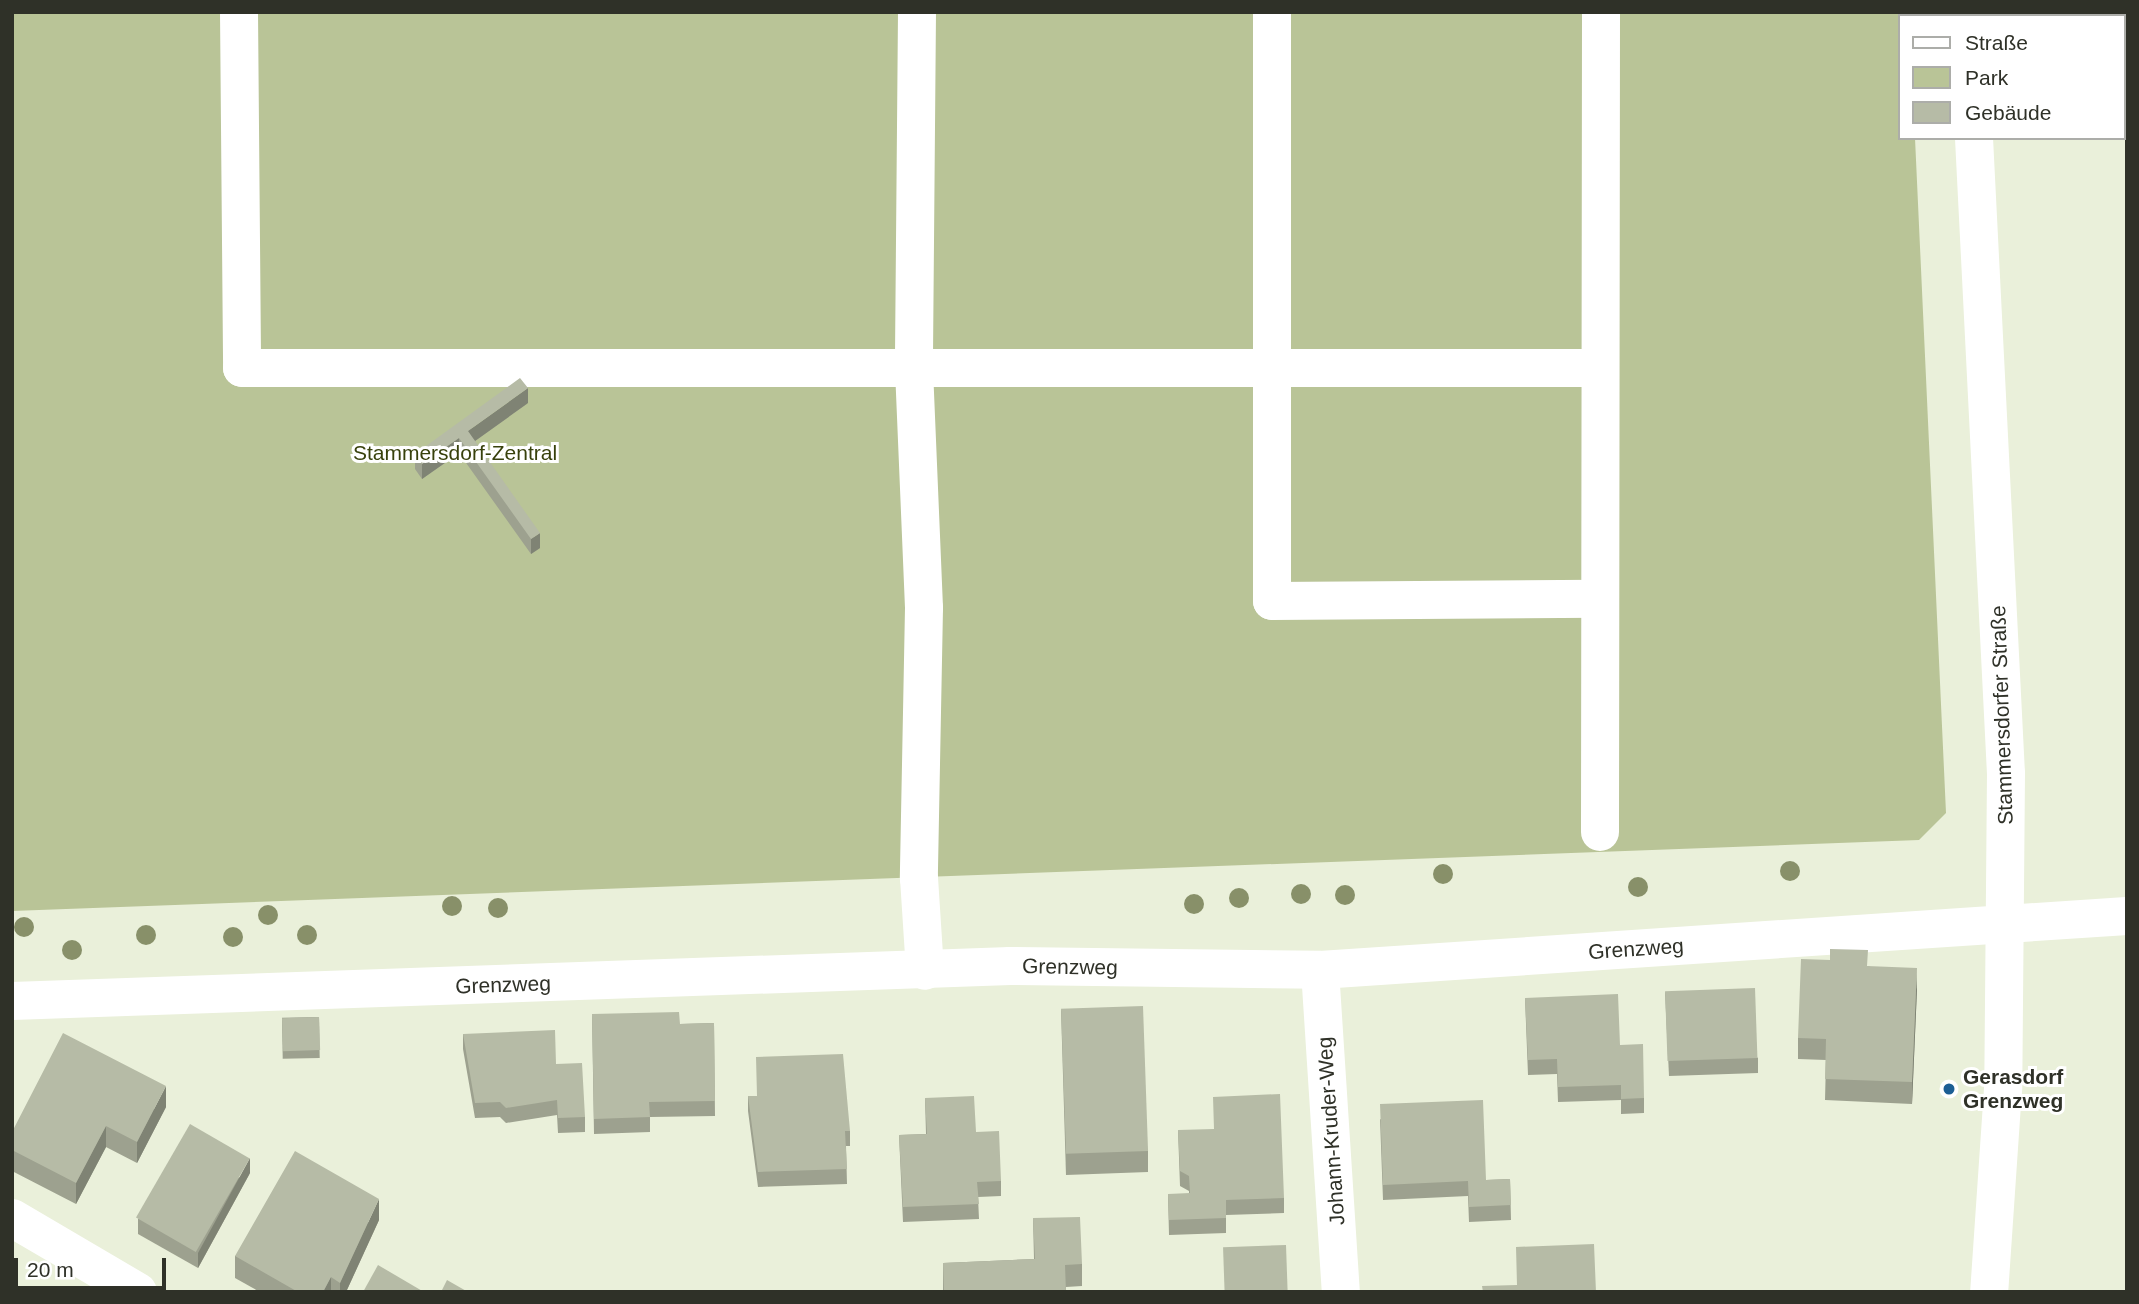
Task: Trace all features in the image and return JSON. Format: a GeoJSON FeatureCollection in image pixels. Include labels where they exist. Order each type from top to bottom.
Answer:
{"type":"FeatureCollection","features":[{"type":"Feature","properties":{"kind":"street"},"geometry":{"type":"LineString","coordinates":[[239,12],[242,368],[1269,372],[1599,368]]}},
{"type":"Feature","properties":{"kind":"street"},"geometry":{"type":"LineString","coordinates":[[917,12],[914,369],[924,608],[919,878],[925,971]]}},
{"type":"Feature","properties":{"kind":"street"},"geometry":{"type":"LineString","coordinates":[[1272,12],[1269,372],[1272,601],[1598,599]]}},
{"type":"Feature","properties":{"kind":"street"},"geometry":{"type":"LineString","coordinates":[[1600,832],[1598,599],[1601,12]]}},
{"type":"Feature","properties":{"kind":"street","name":"Stammersdorfer Straße"},"geometry":{"type":"LineString","coordinates":[[1974,140],[2006,760],[2006,924],[1989,1292]]}},
{"type":"Feature","properties":{"kind":"street","name":"Grenzweg"},"geometry":{"type":"LineString","coordinates":[[12,1001],[925,971],[1320,970],[2127,916]]}},
{"type":"Feature","properties":{"kind":"street","name":"Johann-Kruder-Weg"},"geometry":{"type":"LineString","coordinates":[[1320,970],[1342,1292]]}},
{"type":"Feature","properties":{"kind":"street"},"geometry":{"type":"LineString","coordinates":[[12,1218],[138,1292]]}},
{"type":"Feature","properties":{"kind":"green space","name":"Stammersdorf-Zentral"},"geometry":{"type":"Polygon","coordinates":[[[12,12],[1909,12],[1898,14],[1898,140],[1915,140],[1946,813],[1919,840],[12,911],[12,12]]]}},
{"type":"Feature","properties":{"kind":"building"},"geometry":{"type":"Polygon","coordinates":[[[520,378],[528,388],[468,431],[540,533],[531,539],[459,438],[422,464],[415,454],[520,378]]]}},
{"type":"Feature","properties":{"kind":"building"},"geometry":{"type":"Polygon","coordinates":[[[1830,949],[1868,950],[1867,966],[1917,968],[1912,1082],[1825,1079],[1826,1039],[1798,1038],[1801,959],[1830,960],[1830,949]]]}},
{"type":"Feature","properties":{"kind":"building"},"geometry":{"type":"Polygon","coordinates":[[[1755,988],[1757,1058],[1667,1061],[1665,991],[1755,988]]]}},
{"type":"Feature","properties":{"kind":"building"},"geometry":{"type":"Polygon","coordinates":[[[1618,994],[1620,1045],[1643,1044],[1644,1098],[1621,1099],[1621,1085],[1558,1087],[1557,1059],[1528,1060],[1525,998],[1618,994]]]}},
{"type":"Feature","properties":{"kind":"building"},"geometry":{"type":"Polygon","coordinates":[[[1143,1006],[1148,1151],[1066,1154],[1061,1009],[1143,1006]]]}},
{"type":"Feature","properties":{"kind":"building"},"geometry":{"type":"Polygon","coordinates":[[[679,1012],[680,1024],[714,1023],[715,1101],[649,1102],[650,1117],[594,1119],[592,1014],[679,1012]]]}},
{"type":"Feature","properties":{"kind":"building"},"geometry":{"type":"Polygon","coordinates":[[[319,1017],[320,1050],[283,1051],[282,1018],[319,1017]]]}},
{"type":"Feature","properties":{"kind":"building"},"geometry":{"type":"Polygon","coordinates":[[[555,1030],[556,1064],[582,1063],[585,1117],[558,1118],[557,1100],[506,1108],[500,1102],[475,1103],[463,1034],[555,1030]]]}},
{"type":"Feature","properties":{"kind":"building"},"geometry":{"type":"Polygon","coordinates":[[[63,1033],[166,1086],[137,1142],[106,1126],[76,1183],[12,1150],[12,1132],[63,1033]]]}},
{"type":"Feature","properties":{"kind":"building"},"geometry":{"type":"Polygon","coordinates":[[[843,1054],[850,1131],[845,1131],[847,1169],[758,1172],[748,1096],[757,1096],[756,1057],[843,1054]]]}},
{"type":"Feature","properties":{"kind":"building"},"geometry":{"type":"Polygon","coordinates":[[[1280,1094],[1284,1198],[1226,1200],[1226,1218],[1169,1220],[1168,1194],[1190,1193],[1189,1176],[1180,1171],[1178,1130],[1214,1129],[1213,1097],[1280,1094]]]}},
{"type":"Feature","properties":{"kind":"building"},"geometry":{"type":"Polygon","coordinates":[[[974,1096],[976,1132],[999,1131],[1001,1181],[977,1182],[979,1204],[903,1207],[899,1135],[927,1134],[925,1098],[974,1096]]]}},
{"type":"Feature","properties":{"kind":"building"},"geometry":{"type":"Polygon","coordinates":[[[1483,1100],[1486,1180],[1510,1179],[1511,1205],[1469,1207],[1468,1181],[1383,1185],[1380,1104],[1483,1100]]]}},
{"type":"Feature","properties":{"kind":"building"},"geometry":{"type":"Polygon","coordinates":[[[190,1124],[250,1158],[196,1252],[136,1218],[190,1124]]]}},
{"type":"Feature","properties":{"kind":"building"},"geometry":{"type":"Polygon","coordinates":[[[295,1151],[379,1199],[340,1283],[331,1277],[323,1292],[298,1292],[235,1256],[295,1151]]]}},
{"type":"Feature","properties":{"kind":"building"},"geometry":{"type":"Polygon","coordinates":[[[1080,1217],[1082,1264],[1065,1265],[1066,1292],[944,1292],[943,1263],[1035,1259],[1033,1218],[1080,1217]]]}},
{"type":"Feature","properties":{"kind":"building"},"geometry":{"type":"Polygon","coordinates":[[[1594,1244],[1596,1292],[1483,1292],[1482,1286],[1517,1285],[1516,1247],[1594,1244]]]}},
{"type":"Feature","properties":{"kind":"building"},"geometry":{"type":"Polygon","coordinates":[[[1286,1245],[1288,1292],[1225,1292],[1223,1247],[1286,1245]]]}},
{"type":"Feature","properties":{"kind":"building"},"geometry":{"type":"Polygon","coordinates":[[[378,1265],[424,1292],[363,1292],[378,1265]]]}},
{"type":"Feature","properties":{"kind":"building"},"geometry":{"type":"Polygon","coordinates":[[[447,1280],[468,1292],[441,1292],[447,1280]]]}},
{"type":"Feature","properties":{"kind":"place","name":"Gerasdorf Grenzweg"},"geometry":{"type":"Point","coordinates":[1949,1089]}}]}
